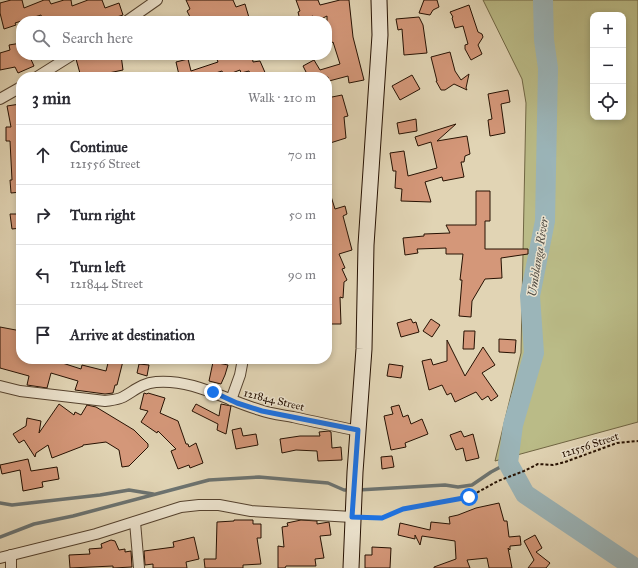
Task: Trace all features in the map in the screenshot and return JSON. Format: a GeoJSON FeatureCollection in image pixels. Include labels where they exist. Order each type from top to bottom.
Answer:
{"type":"FeatureCollection","features":[{"type":"Feature","properties":{"kind":"street"},"geometry":{"type":"LineString","coordinates":[[134,16],[157,0]]}},
{"type":"Feature","properties":{"kind":"street"},"geometry":{"type":"LineString","coordinates":[[351,568],[355,472],[364,349],[366,245],[380,35],[379,0]]}},
{"type":"Feature","properties":{"kind":"street"},"geometry":{"type":"LineString","coordinates":[[45,72],[64,60]]}},
{"type":"Feature","properties":{"kind":"street"},"geometry":{"type":"LineString","coordinates":[[0,99],[16,90]]}},
{"type":"Feature","properties":{"kind":"street"},"geometry":{"type":"LineString","coordinates":[[231,400],[240,375],[242,364]]}},
{"type":"Feature","properties":{"kind":"street","name":"121844 Street"},"geometry":{"type":"LineString","coordinates":[[0,386],[20,391],[105,401],[116,400],[140,386],[155,382],[174,382],[195,386],[262,411],[358,430]]}},
{"type":"Feature","properties":{"kind":"street"},"geometry":{"type":"LineString","coordinates":[[0,558],[135,522],[180,507],[219,505],[251,511],[298,513],[353,512]]}},
{"type":"Feature","properties":{"kind":"street"},"geometry":{"type":"LineString","coordinates":[[135,522],[139,568]]}},
{"type":"Feature","properties":{"kind":"street"},"geometry":{"type":"LineString","coordinates":[[10,568],[11,555]]}},
{"type":"Feature","properties":{"kind":"path","name":"121556 Street"},"geometry":{"type":"LineString","coordinates":[[353,512],[382,518],[403,509],[469,497],[498,481],[538,464],[553,465],[565,462],[617,442],[638,441]]}},
{"type":"Feature","properties":{"kind":"green space"},"geometry":{"type":"Polygon","coordinates":[[[483,0],[638,0],[638,422],[495,461],[521,353],[526,103],[522,79],[483,0]]]}},
{"type":"Feature","properties":{"kind":"building"},"geometry":{"type":"Polygon","coordinates":[[[11,0],[22,0],[24,8],[44,0],[49,0],[51,4],[64,0],[71,0],[72,6],[88,0],[102,0],[105,8],[119,3],[123,15],[16,16],[16,25],[4,29],[0,13],[0,3],[11,0]]]}},
{"type":"Feature","properties":{"kind":"building"},"geometry":{"type":"Polygon","coordinates":[[[186,0],[233,0],[236,7],[245,4],[249,16],[190,16],[187,11],[190,9],[186,0]]]}},
{"type":"Feature","properties":{"kind":"building"},"geometry":{"type":"Polygon","coordinates":[[[296,0],[318,0],[320,5],[340,0],[349,0],[353,37],[364,80],[349,83],[348,76],[332,80],[332,72],[306,72],[303,66],[314,60],[320,70],[340,64],[332,42],[332,16],[299,16],[298,12],[300,11],[296,0]]]}},
{"type":"Feature","properties":{"kind":"building"},"geometry":{"type":"Polygon","coordinates":[[[424,0],[437,0],[439,7],[433,10],[430,15],[419,13],[424,0]]]}},
{"type":"Feature","properties":{"kind":"building"},"geometry":{"type":"Polygon","coordinates":[[[469,5],[478,32],[482,34],[483,37],[478,45],[482,54],[471,60],[465,49],[465,45],[468,44],[463,26],[455,28],[453,17],[450,12],[469,5]]]}},
{"type":"Feature","properties":{"kind":"building"},"geometry":{"type":"Polygon","coordinates":[[[419,17],[423,25],[427,53],[404,55],[402,29],[398,30],[396,19],[419,17]]]}},
{"type":"Feature","properties":{"kind":"building"},"geometry":{"type":"Polygon","coordinates":[[[16,44],[16,60],[31,60],[34,66],[20,72],[18,72],[15,67],[0,70],[0,53],[10,50],[9,45],[16,44]]]}},
{"type":"Feature","properties":{"kind":"building"},"geometry":{"type":"Polygon","coordinates":[[[450,52],[455,71],[461,80],[469,74],[466,88],[467,90],[454,84],[445,90],[441,90],[436,81],[431,57],[450,52]]]}},
{"type":"Feature","properties":{"kind":"building"},"geometry":{"type":"Polygon","coordinates":[[[76,60],[122,60],[123,70],[113,72],[80,72],[76,60]]]}},
{"type":"Feature","properties":{"kind":"building"},"geometry":{"type":"Polygon","coordinates":[[[188,60],[191,71],[218,62],[217,60],[260,61],[265,72],[241,72],[240,70],[235,72],[178,72],[176,62],[188,60]]]}},
{"type":"Feature","properties":{"kind":"building"},"geometry":{"type":"Polygon","coordinates":[[[412,75],[420,89],[400,100],[392,86],[412,75]]]}},
{"type":"Feature","properties":{"kind":"building"},"geometry":{"type":"Polygon","coordinates":[[[508,90],[510,102],[501,104],[505,133],[490,136],[488,120],[492,119],[488,94],[508,90]]]}},
{"type":"Feature","properties":{"kind":"building"},"geometry":{"type":"Polygon","coordinates":[[[342,95],[348,116],[344,117],[346,138],[332,142],[332,97],[342,95]]]}},
{"type":"Feature","properties":{"kind":"building"},"geometry":{"type":"Polygon","coordinates":[[[16,105],[16,192],[11,193],[10,180],[12,180],[10,141],[6,141],[6,127],[11,127],[7,106],[16,105]]]}},
{"type":"Feature","properties":{"kind":"building"},"geometry":{"type":"Polygon","coordinates":[[[416,119],[417,131],[399,134],[397,123],[416,119]]]}},
{"type":"Feature","properties":{"kind":"building"},"geometry":{"type":"Polygon","coordinates":[[[456,124],[437,141],[467,136],[470,154],[465,156],[464,162],[461,162],[464,177],[443,181],[442,177],[425,182],[431,202],[401,201],[402,189],[395,188],[396,171],[393,171],[390,153],[404,151],[408,176],[437,168],[431,142],[418,146],[415,137],[456,124]]]}},
{"type":"Feature","properties":{"kind":"building"},"geometry":{"type":"Polygon","coordinates":[[[476,191],[490,191],[490,221],[485,221],[485,249],[528,249],[528,254],[501,258],[502,278],[485,279],[472,301],[471,317],[459,316],[462,280],[460,280],[463,254],[446,254],[446,248],[417,249],[418,253],[405,255],[403,238],[424,236],[424,234],[450,233],[446,225],[476,225],[476,191]]]}},
{"type":"Feature","properties":{"kind":"building"},"geometry":{"type":"Polygon","coordinates":[[[332,200],[335,209],[345,206],[347,214],[343,216],[352,250],[339,254],[345,268],[342,269],[347,280],[344,282],[343,298],[340,297],[341,324],[332,324],[332,200]]]}},
{"type":"Feature","properties":{"kind":"building"},"geometry":{"type":"Polygon","coordinates":[[[10,214],[16,214],[16,229],[12,229],[10,214]]]}},
{"type":"Feature","properties":{"kind":"building"},"geometry":{"type":"Polygon","coordinates":[[[411,319],[413,323],[416,322],[419,332],[401,337],[397,323],[411,319]]]}},
{"type":"Feature","properties":{"kind":"building"},"geometry":{"type":"Polygon","coordinates":[[[431,319],[440,325],[432,337],[423,331],[431,319]]]}},
{"type":"Feature","properties":{"kind":"building"},"geometry":{"type":"Polygon","coordinates":[[[0,327],[16,330],[16,364],[66,364],[81,369],[82,365],[106,371],[108,364],[122,364],[117,385],[115,385],[113,393],[105,394],[75,390],[78,381],[51,373],[47,388],[27,385],[29,376],[0,368],[0,327]]]}},
{"type":"Feature","properties":{"kind":"building"},"geometry":{"type":"Polygon","coordinates":[[[464,331],[475,331],[474,349],[463,349],[464,331]]]}},
{"type":"Feature","properties":{"kind":"building"},"geometry":{"type":"Polygon","coordinates":[[[499,339],[516,340],[515,353],[499,352],[499,339]]]}},
{"type":"Feature","properties":{"kind":"building"},"geometry":{"type":"Polygon","coordinates":[[[447,340],[465,376],[483,347],[495,365],[482,373],[498,396],[491,401],[488,396],[482,400],[476,392],[455,402],[451,393],[447,395],[442,385],[429,390],[422,361],[431,359],[433,365],[447,361],[447,340]]]}},
{"type":"Feature","properties":{"kind":"building"},"geometry":{"type":"Polygon","coordinates":[[[139,364],[149,365],[147,376],[137,373],[139,364]]]}},
{"type":"Feature","properties":{"kind":"building"},"geometry":{"type":"Polygon","coordinates":[[[213,364],[228,365],[221,384],[209,381],[213,364]]]}},
{"type":"Feature","properties":{"kind":"building"},"geometry":{"type":"Polygon","coordinates":[[[389,364],[403,366],[401,378],[387,376],[389,364]]]}},
{"type":"Feature","properties":{"kind":"building"},"geometry":{"type":"Polygon","coordinates":[[[144,393],[165,398],[160,413],[178,421],[186,444],[188,444],[189,447],[196,443],[203,463],[190,468],[189,465],[178,469],[171,451],[176,449],[158,431],[157,433],[141,422],[148,411],[140,409],[144,393]]]}},
{"type":"Feature","properties":{"kind":"building"},"geometry":{"type":"Polygon","coordinates":[[[59,404],[74,415],[75,412],[81,415],[87,405],[96,407],[134,430],[148,444],[148,447],[129,466],[122,467],[119,450],[106,442],[83,445],[52,458],[48,445],[36,453],[35,457],[24,440],[19,443],[13,434],[26,426],[27,418],[41,421],[39,433],[59,404]]]}},
{"type":"Feature","properties":{"kind":"building"},"geometry":{"type":"Polygon","coordinates":[[[196,404],[219,416],[221,404],[231,406],[226,434],[217,430],[218,424],[192,411],[196,404]]]}},
{"type":"Feature","properties":{"kind":"building"},"geometry":{"type":"Polygon","coordinates":[[[399,405],[403,417],[408,415],[411,424],[422,419],[428,434],[405,443],[406,447],[391,450],[384,416],[393,414],[391,407],[399,405]]]}},
{"type":"Feature","properties":{"kind":"building"},"geometry":{"type":"Polygon","coordinates":[[[241,428],[243,436],[256,434],[258,445],[236,449],[232,430],[241,428]]]}},
{"type":"Feature","properties":{"kind":"building"},"geometry":{"type":"Polygon","coordinates":[[[461,431],[464,437],[473,434],[479,458],[466,461],[463,448],[456,450],[450,435],[461,431]]]}},
{"type":"Feature","properties":{"kind":"building"},"geometry":{"type":"Polygon","coordinates":[[[319,432],[331,432],[332,448],[341,447],[342,460],[318,461],[317,451],[296,450],[282,453],[280,439],[300,436],[320,436],[319,432]]]}},
{"type":"Feature","properties":{"kind":"building"},"geometry":{"type":"Polygon","coordinates":[[[392,456],[394,467],[382,469],[381,457],[392,456]]]}},
{"type":"Feature","properties":{"kind":"building"},"geometry":{"type":"Polygon","coordinates":[[[28,459],[31,471],[57,467],[59,479],[42,482],[43,487],[23,491],[20,470],[2,474],[0,465],[28,459]]]}},
{"type":"Feature","properties":{"kind":"building"},"geometry":{"type":"Polygon","coordinates":[[[499,503],[504,521],[507,521],[509,537],[520,536],[521,545],[510,546],[510,550],[508,548],[512,568],[489,568],[487,558],[467,560],[470,568],[434,568],[456,559],[455,541],[422,536],[420,545],[415,535],[415,539],[398,535],[400,523],[430,530],[431,522],[450,524],[449,517],[476,508],[499,503]]]}},
{"type":"Feature","properties":{"kind":"building"},"geometry":{"type":"Polygon","coordinates":[[[253,520],[253,524],[261,524],[261,538],[257,538],[261,564],[243,565],[243,568],[205,568],[204,559],[216,559],[217,522],[253,520]]]}},
{"type":"Feature","properties":{"kind":"building"},"geometry":{"type":"Polygon","coordinates":[[[301,520],[317,521],[317,524],[329,522],[331,535],[320,536],[324,558],[315,559],[316,566],[286,566],[285,568],[278,568],[278,546],[284,547],[282,527],[288,526],[287,523],[301,520]]]}},
{"type":"Feature","properties":{"kind":"building"},"geometry":{"type":"Polygon","coordinates":[[[535,535],[542,548],[536,552],[550,563],[546,568],[528,568],[534,560],[524,541],[535,535]]]}},
{"type":"Feature","properties":{"kind":"building"},"geometry":{"type":"Polygon","coordinates":[[[194,537],[199,559],[186,562],[187,568],[153,568],[153,564],[145,565],[144,551],[174,547],[173,542],[194,537]]]}},
{"type":"Feature","properties":{"kind":"building"},"geometry":{"type":"Polygon","coordinates":[[[111,540],[115,541],[119,550],[125,549],[125,552],[131,551],[132,567],[113,568],[113,566],[70,568],[69,555],[90,554],[89,549],[102,548],[101,544],[111,540]]]}},
{"type":"Feature","properties":{"kind":"building"},"geometry":{"type":"Polygon","coordinates":[[[372,547],[391,548],[390,568],[365,568],[365,555],[372,555],[372,547]]]}},
{"type":"Feature","properties":{"kind":"waterway","name":"Umhlanga River"},"geometry":{"type":"LineString","coordinates":[[543,0],[544,40],[548,68],[545,221],[530,296],[534,353],[513,425],[508,463],[525,494],[635,568]]}},
{"type":"Feature","properties":{"kind":"waterway"},"geometry":{"type":"LineString","coordinates":[[358,490],[445,485],[458,487],[472,485],[508,463]]}},
{"type":"Feature","properties":{"kind":"waterway"},"geometry":{"type":"LineString","coordinates":[[0,537],[34,524],[73,516],[209,480],[259,477],[328,483],[344,490],[351,490]]}},
{"type":"Feature","properties":{"kind":"waterway"},"geometry":{"type":"LineString","coordinates":[[0,503],[12,505],[100,495],[129,490],[153,494]]}},
{"type":"Feature","properties":{"kind":"route"},"geometry":{"type":"LineString","coordinates":[[213,392],[237,403],[262,411],[358,430],[352,517],[382,518],[403,509],[469,497]]}}]}
